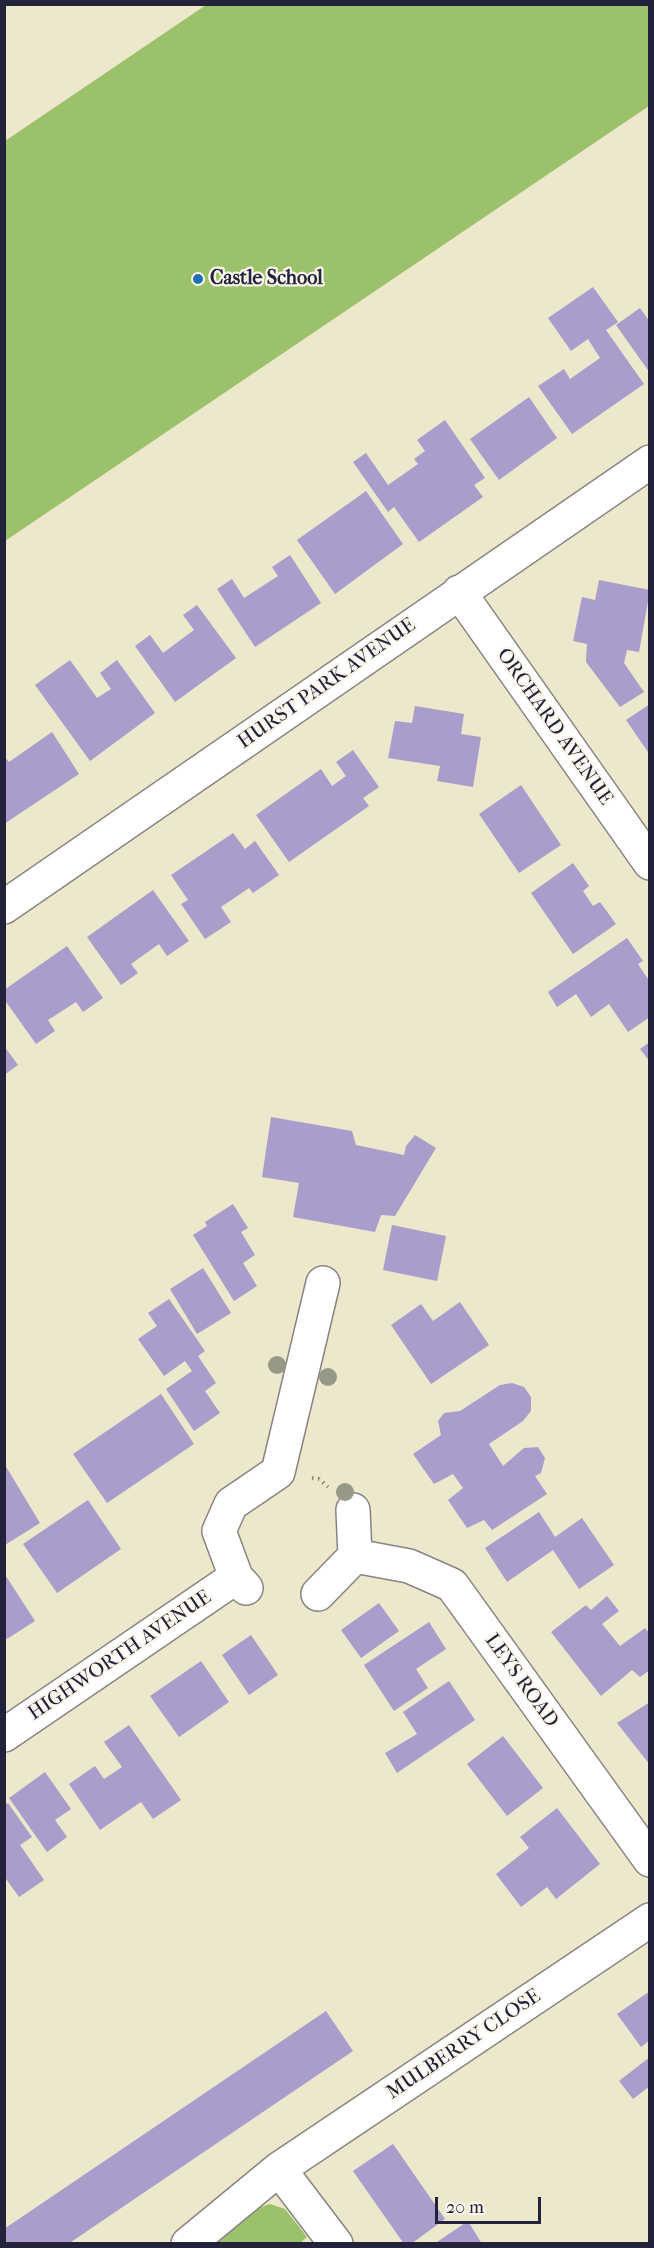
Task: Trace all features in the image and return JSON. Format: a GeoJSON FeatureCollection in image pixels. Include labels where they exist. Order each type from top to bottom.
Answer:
{"type":"FeatureCollection","features":[{"type":"Feature","properties":{"kind":"street","name":"HURST PARK AVENUE"},"geometry":{"type":"LineString","coordinates":[[4,907],[650,462]]}},
{"type":"Feature","properties":{"kind":"street","name":"ORCHARD AVENUE"},"geometry":{"type":"LineString","coordinates":[[459,592],[650,863]]}},
{"type":"Feature","properties":{"kind":"street"},"geometry":{"type":"LineString","coordinates":[[278,1472],[323,1283]]}},
{"type":"Feature","properties":{"kind":"street","name":"HIGHWORTH AVENUE"},"geometry":{"type":"LineString","coordinates":[[4,1735],[241,1583],[219,1531],[231,1504],[278,1472]]}},
{"type":"Feature","properties":{"kind":"street"},"geometry":{"type":"LineString","coordinates":[[318,1594],[355,1556],[353,1509]]}},
{"type":"Feature","properties":{"kind":"street","name":"LEYS ROAD"},"geometry":{"type":"LineString","coordinates":[[355,1556],[409,1566],[452,1585],[650,1860]]}},
{"type":"Feature","properties":{"kind":"street","name":"MULBERRY CLOSE"},"geometry":{"type":"LineString","coordinates":[[188,2244],[245,2194],[279,2169],[650,1920]]}},
{"type":"Feature","properties":{"kind":"street"},"geometry":{"type":"LineString","coordinates":[[279,2169],[336,2244]]}},
{"type":"Feature","properties":{"kind":"path"},"geometry":{"type":"LineString","coordinates":[[278,1472],[319,1479],[353,1509]]}},
{"type":"Feature","properties":{"kind":"green space","name":"Castle School"},"geometry":{"type":"Polygon","coordinates":[[[206,5],[649,5],[649,106],[5,541],[5,141],[206,5]]]}},
{"type":"Feature","properties":{"kind":"green space"},"geometry":{"type":"Polygon","coordinates":[[[270,2204],[285,2209],[307,2237],[300,2243],[216,2243],[258,2208],[270,2204]]]}},
{"type":"Feature","properties":{"kind":"building"},"geometry":{"type":"Polygon","coordinates":[[[593,287],[618,322],[606,330],[644,384],[572,434],[538,386],[564,369],[570,379],[600,358],[588,339],[571,351],[548,318],[593,287]]]}},
{"type":"Feature","properties":{"kind":"building"},"geometry":{"type":"Polygon","coordinates":[[[640,308],[650,322],[650,373],[616,325],[640,308]]]}},
{"type":"Feature","properties":{"kind":"building"},"geometry":{"type":"Polygon","coordinates":[[[529,397],[557,438],[499,480],[470,439],[529,397]]]}},
{"type":"Feature","properties":{"kind":"building"},"geometry":{"type":"Polygon","coordinates":[[[445,420],[485,478],[474,485],[483,497],[419,542],[394,507],[388,512],[353,462],[366,453],[388,485],[418,464],[414,459],[425,451],[417,440],[445,420]]]}},
{"type":"Feature","properties":{"kind":"building"},"geometry":{"type":"Polygon","coordinates":[[[366,491],[403,544],[335,594],[297,540],[366,491]]]}},
{"type":"Feature","properties":{"kind":"building"},"geometry":{"type":"Polygon","coordinates":[[[290,555],[321,603],[255,647],[217,589],[232,579],[244,598],[278,576],[272,567],[290,555]]]}},
{"type":"Feature","properties":{"kind":"building"},"geometry":{"type":"Polygon","coordinates":[[[599,580],[650,590],[639,652],[627,650],[624,663],[644,692],[620,707],[586,662],[587,644],[573,641],[582,597],[595,600],[599,580]]]}},
{"type":"Feature","properties":{"kind":"building"},"geometry":{"type":"Polygon","coordinates":[[[197,605],[236,658],[175,702],[135,646],[150,635],[163,653],[194,630],[183,615],[197,605]]]}},
{"type":"Feature","properties":{"kind":"building"},"geometry":{"type":"Polygon","coordinates":[[[70,660],[97,698],[111,689],[100,673],[117,660],[155,713],[90,761],[35,685],[70,660]]]}},
{"type":"Feature","properties":{"kind":"building"},"geometry":{"type":"Polygon","coordinates":[[[650,704],[650,755],[626,720],[650,704]]]}},
{"type":"Feature","properties":{"kind":"building"},"geometry":{"type":"Polygon","coordinates":[[[415,706],[464,714],[461,734],[481,737],[473,787],[437,781],[440,766],[388,758],[395,721],[412,723],[415,706]]]}},
{"type":"Feature","properties":{"kind":"building"},"geometry":{"type":"Polygon","coordinates":[[[52,732],[79,774],[4,824],[4,756],[9,762],[52,732]]]}},
{"type":"Feature","properties":{"kind":"building"},"geometry":{"type":"Polygon","coordinates":[[[353,750],[379,787],[363,798],[369,806],[289,862],[256,815],[321,769],[332,786],[346,776],[336,762],[353,750]]]}},
{"type":"Feature","properties":{"kind":"building"},"geometry":{"type":"Polygon","coordinates":[[[521,785],[561,845],[519,873],[479,814],[521,785]]]}},
{"type":"Feature","properties":{"kind":"building"},"geometry":{"type":"Polygon","coordinates":[[[233,833],[245,849],[255,841],[279,875],[253,893],[249,888],[221,907],[231,922],[205,939],[181,904],[188,900],[171,875],[233,833]]]}},
{"type":"Feature","properties":{"kind":"building"},"geometry":{"type":"Polygon","coordinates":[[[573,863],[589,886],[583,891],[593,906],[600,902],[616,924],[573,954],[531,893],[573,863]]]}},
{"type":"Feature","properties":{"kind":"building"},"geometry":{"type":"Polygon","coordinates":[[[153,890],[189,941],[167,956],[159,944],[131,964],[138,973],[121,985],[87,937],[153,890]]]}},
{"type":"Feature","properties":{"kind":"building"},"geometry":{"type":"Polygon","coordinates":[[[627,938],[643,961],[638,964],[650,982],[650,1017],[628,1032],[609,1004],[591,1017],[576,994],[557,1007],[548,992],[627,938]]]}},
{"type":"Feature","properties":{"kind":"building"},"geometry":{"type":"Polygon","coordinates":[[[67,946],[103,998],[83,1012],[76,1002],[48,1020],[55,1031],[36,1044],[4,999],[4,990],[67,946]]]}},
{"type":"Feature","properties":{"kind":"building"},"geometry":{"type":"Polygon","coordinates":[[[650,1042],[650,1062],[640,1049],[650,1042]]]}},
{"type":"Feature","properties":{"kind":"building"},"geometry":{"type":"Polygon","coordinates":[[[4,1046],[18,1065],[4,1075],[4,1046]]]}},
{"type":"Feature","properties":{"kind":"building"},"geometry":{"type":"Polygon","coordinates":[[[271,1117],[352,1131],[356,1145],[404,1155],[406,1146],[415,1135],[436,1148],[395,1216],[381,1215],[375,1232],[293,1217],[299,1183],[262,1177],[271,1117]]]}},
{"type":"Feature","properties":{"kind":"building"},"geometry":{"type":"Polygon","coordinates":[[[233,1204],[248,1228],[241,1232],[255,1255],[243,1263],[257,1286],[234,1301],[193,1235],[207,1226],[205,1222],[233,1204]]]}},
{"type":"Feature","properties":{"kind":"building"},"geometry":{"type":"Polygon","coordinates":[[[392,1225],[446,1236],[437,1281],[383,1270],[392,1225]]]}},
{"type":"Feature","properties":{"kind":"building"},"geometry":{"type":"Polygon","coordinates":[[[203,1268],[231,1313],[197,1334],[170,1289],[203,1268]]]}},
{"type":"Feature","properties":{"kind":"building"},"geometry":{"type":"Polygon","coordinates":[[[169,1299],[205,1351],[198,1356],[216,1383],[205,1391],[220,1413],[194,1431],[166,1389],[192,1371],[185,1361],[164,1376],[138,1339],[157,1326],[148,1313],[169,1299]]]}},
{"type":"Feature","properties":{"kind":"building"},"geometry":{"type":"Polygon","coordinates":[[[460,1302],[489,1345],[431,1384],[391,1325],[421,1304],[433,1321],[460,1302]]]}},
{"type":"Feature","properties":{"kind":"building"},"geometry":{"type":"Polygon","coordinates":[[[512,1383],[524,1387],[531,1397],[531,1411],[523,1421],[489,1444],[503,1466],[524,1448],[538,1447],[545,1458],[541,1473],[535,1476],[547,1494],[492,1530],[484,1520],[467,1528],[448,1500],[463,1488],[453,1474],[434,1484],[413,1454],[441,1435],[438,1421],[444,1413],[460,1411],[500,1385],[512,1383]]]}},
{"type":"Feature","properties":{"kind":"building"},"geometry":{"type":"Polygon","coordinates":[[[161,1394],[194,1444],[107,1503],[73,1454],[161,1394]]]}},
{"type":"Feature","properties":{"kind":"building"},"geometry":{"type":"Polygon","coordinates":[[[5,1465],[40,1523],[5,1545],[5,1465]]]}},
{"type":"Feature","properties":{"kind":"building"},"geometry":{"type":"Polygon","coordinates":[[[88,1500],[121,1549],[57,1593],[23,1544],[88,1500]]]}},
{"type":"Feature","properties":{"kind":"building"},"geometry":{"type":"Polygon","coordinates":[[[539,1512],[555,1537],[582,1518],[614,1565],[579,1589],[553,1550],[507,1582],[485,1548],[539,1512]]]}},
{"type":"Feature","properties":{"kind":"building"},"geometry":{"type":"Polygon","coordinates":[[[4,1573],[35,1621],[7,1639],[4,1635],[4,1573]]]}},
{"type":"Feature","properties":{"kind":"building"},"geometry":{"type":"Polygon","coordinates":[[[607,1596],[619,1611],[602,1624],[620,1646],[645,1628],[650,1634],[650,1670],[640,1677],[632,1670],[601,1696],[551,1632],[586,1605],[591,1610],[607,1596]]]}},
{"type":"Feature","properties":{"kind":"building"},"geometry":{"type":"Polygon","coordinates":[[[379,1603],[399,1631],[361,1658],[341,1630],[379,1603]]]}},
{"type":"Feature","properties":{"kind":"building"},"geometry":{"type":"Polygon","coordinates":[[[429,1622],[446,1649],[416,1669],[428,1688],[394,1711],[364,1665],[429,1622]]]}},
{"type":"Feature","properties":{"kind":"building"},"geometry":{"type":"Polygon","coordinates":[[[251,1635],[278,1675],[249,1695],[222,1655],[251,1635]]]}},
{"type":"Feature","properties":{"kind":"building"},"geometry":{"type":"Polygon","coordinates":[[[201,1661],[229,1702],[179,1737],[150,1696],[201,1661]]]}},
{"type":"Feature","properties":{"kind":"building"},"geometry":{"type":"Polygon","coordinates":[[[449,1681],[475,1720],[397,1773],[385,1753],[417,1734],[403,1712],[449,1681]]]}},
{"type":"Feature","properties":{"kind":"building"},"geometry":{"type":"Polygon","coordinates":[[[650,1702],[650,1765],[617,1723],[650,1702]]]}},
{"type":"Feature","properties":{"kind":"building"},"geometry":{"type":"Polygon","coordinates":[[[129,1725],[181,1800],[153,1819],[141,1802],[100,1830],[69,1784],[95,1766],[104,1779],[122,1767],[104,1742],[129,1725]]]}},
{"type":"Feature","properties":{"kind":"building"},"geometry":{"type":"Polygon","coordinates":[[[503,1736],[543,1788],[507,1816],[467,1764],[503,1736]]]}},
{"type":"Feature","properties":{"kind":"building"},"geometry":{"type":"Polygon","coordinates":[[[45,1772],[71,1809],[55,1820],[67,1837],[47,1852],[9,1798],[45,1772]]]}},
{"type":"Feature","properties":{"kind":"building"},"geometry":{"type":"Polygon","coordinates":[[[8,1803],[32,1837],[20,1845],[44,1880],[19,1897],[4,1876],[4,1805],[8,1803]]]}},
{"type":"Feature","properties":{"kind":"building"},"geometry":{"type":"Polygon","coordinates":[[[557,1808],[600,1864],[556,1899],[547,1887],[521,1907],[496,1874],[529,1848],[520,1837],[557,1808]]]}},
{"type":"Feature","properties":{"kind":"building"},"geometry":{"type":"Polygon","coordinates":[[[650,1991],[650,2040],[641,2047],[617,2014],[650,1991]]]}},
{"type":"Feature","properties":{"kind":"building"},"geometry":{"type":"Polygon","coordinates":[[[326,2011],[353,2051],[68,2244],[8,2244],[4,2238],[4,2229],[326,2011]]]}},
{"type":"Feature","properties":{"kind":"building"},"geometry":{"type":"Polygon","coordinates":[[[650,2057],[650,2086],[633,2099],[619,2081],[650,2057]]]}},
{"type":"Feature","properties":{"kind":"building"},"geometry":{"type":"Polygon","coordinates":[[[393,2144],[445,2219],[411,2244],[404,2244],[353,2171],[393,2144]]]}},
{"type":"Feature","properties":{"kind":"building"},"geometry":{"type":"Polygon","coordinates":[[[468,2221],[482,2244],[434,2244],[468,2221]]]}},
{"type":"Feature","properties":{"kind":"place","name":"Castle School"},"geometry":{"type":"Point","coordinates":[198,279]}}]}
